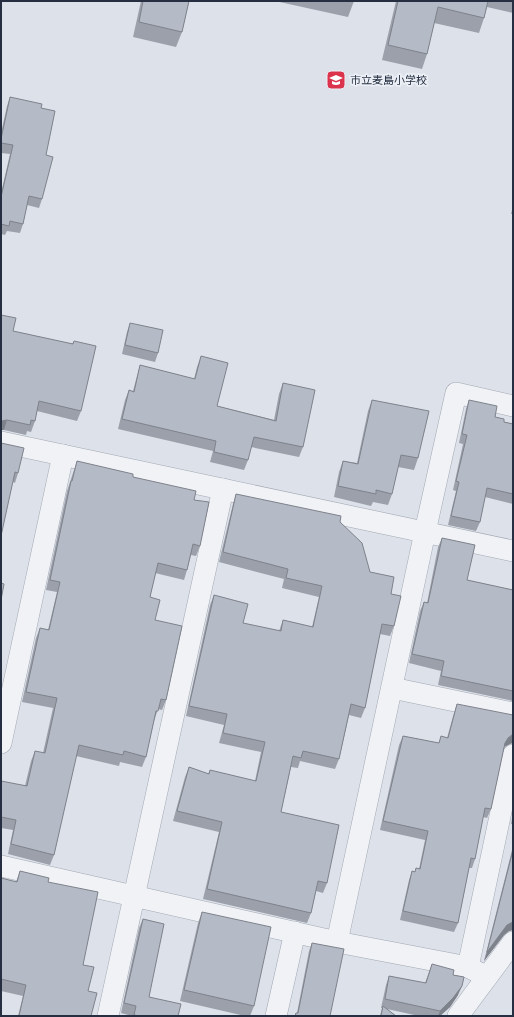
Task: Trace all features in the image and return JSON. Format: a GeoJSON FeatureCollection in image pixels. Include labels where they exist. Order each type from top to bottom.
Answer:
{"type":"FeatureCollection","features":[{"type":"Feature","properties":{"kind":"street"},"geometry":{"type":"LineString","coordinates":[[337,942],[456,393],[513,406]]}},
{"type":"Feature","properties":{"kind":"street"},"geometry":{"type":"LineString","coordinates":[[1,442],[513,551]]}},
{"type":"Feature","properties":{"kind":"street"},"geometry":{"type":"LineString","coordinates":[[1,743],[63,455]]}},
{"type":"Feature","properties":{"kind":"street"},"geometry":{"type":"LineString","coordinates":[[108,1016],[223,489]]}},
{"type":"Feature","properties":{"kind":"street"},"geometry":{"type":"LineString","coordinates":[[392,688],[513,713]]}},
{"type":"Feature","properties":{"kind":"street"},"geometry":{"type":"LineString","coordinates":[[468,967],[513,754]]}},
{"type":"Feature","properties":{"kind":"street"},"geometry":{"type":"LineString","coordinates":[[1,866],[337,942],[468,967],[487,977]]}},
{"type":"Feature","properties":{"kind":"street"},"geometry":{"type":"LineString","coordinates":[[276,1016],[295,932]]}},
{"type":"Feature","properties":{"kind":"street"},"geometry":{"type":"LineString","coordinates":[[458,1016],[513,942]]}},
{"type":"Feature","properties":{"kind":"building"},"geometry":{"type":"Polygon","coordinates":[[[143,1],[189,1],[182,32],[139,22],[143,1]]]}},
{"type":"Feature","properties":{"kind":"building"},"geometry":{"type":"Polygon","coordinates":[[[398,1],[488,1],[484,18],[438,7],[427,54],[388,45],[398,1]]]}},
{"type":"Feature","properties":{"kind":"building"},"geometry":{"type":"Polygon","coordinates":[[[10,97],[42,104],[41,108],[55,111],[46,155],[53,157],[42,199],[29,196],[23,224],[10,221],[9,226],[1,224],[1,197],[13,145],[1,143],[1,139],[10,97]]]}},
{"type":"Feature","properties":{"kind":"building"},"geometry":{"type":"Polygon","coordinates":[[[1,315],[16,318],[13,331],[73,344],[74,341],[96,346],[81,411],[39,401],[35,421],[31,420],[30,425],[7,420],[1,421],[1,315]]]}},
{"type":"Feature","properties":{"kind":"building"},"geometry":{"type":"Polygon","coordinates":[[[130,323],[163,330],[158,353],[125,345],[130,323]]]}},
{"type":"Feature","properties":{"kind":"building"},"geometry":{"type":"Polygon","coordinates":[[[201,356],[228,363],[217,406],[276,421],[283,383],[315,390],[303,447],[254,437],[248,460],[214,452],[216,441],[122,419],[129,390],[134,392],[140,365],[195,379],[201,356]]]}},
{"type":"Feature","properties":{"kind":"building"},"geometry":{"type":"Polygon","coordinates":[[[372,400],[429,411],[418,458],[401,455],[392,494],[376,490],[376,494],[338,486],[343,461],[358,464],[372,400]]]}},
{"type":"Feature","properties":{"kind":"building"},"geometry":{"type":"Polygon","coordinates":[[[469,400],[497,406],[495,417],[504,419],[504,422],[513,424],[513,494],[487,488],[480,522],[451,516],[459,482],[456,481],[467,435],[462,434],[469,400]]]}},
{"type":"Feature","properties":{"kind":"building"},"geometry":{"type":"Polygon","coordinates":[[[1,443],[24,448],[18,473],[15,472],[1,536],[1,443]]]}},
{"type":"Feature","properties":{"kind":"building"},"geometry":{"type":"Polygon","coordinates":[[[77,461],[133,474],[133,477],[196,491],[194,500],[209,502],[200,546],[193,544],[187,570],[158,563],[150,597],[160,600],[155,620],[182,626],[166,700],[161,699],[158,711],[156,711],[146,757],[124,751],[123,755],[79,745],[54,855],[11,844],[16,820],[1,817],[1,781],[27,786],[35,751],[45,753],[57,698],[26,692],[40,628],[49,630],[60,582],[50,580],[71,481],[77,461]]]}},
{"type":"Feature","properties":{"kind":"building"},"geometry":{"type":"Polygon","coordinates":[[[236,494],[341,516],[340,522],[362,543],[370,572],[394,577],[391,594],[401,596],[394,626],[382,624],[365,708],[351,704],[339,759],[303,751],[301,758],[293,756],[281,812],[339,825],[327,883],[318,881],[311,913],[207,889],[222,822],[177,811],[189,767],[209,774],[210,770],[256,781],[265,742],[223,733],[227,714],[189,706],[214,595],[248,604],[243,623],[281,631],[283,620],[313,627],[322,586],[286,578],[288,569],[223,552],[236,494]]]}},
{"type":"Feature","properties":{"kind":"building"},"geometry":{"type":"Polygon","coordinates":[[[442,538],[475,545],[467,580],[513,590],[513,691],[441,676],[444,661],[412,654],[424,602],[428,603],[442,538]]]}},
{"type":"Feature","properties":{"kind":"building"},"geometry":{"type":"Polygon","coordinates":[[[1,583],[4,584],[1,600],[1,583]]]}},
{"type":"Feature","properties":{"kind":"building"},"geometry":{"type":"Polygon","coordinates":[[[457,704],[513,715],[513,734],[505,743],[491,809],[485,808],[475,859],[471,858],[458,923],[403,911],[412,871],[415,872],[416,868],[420,869],[428,831],[383,821],[403,736],[439,743],[441,736],[448,738],[457,704]]]}},
{"type":"Feature","properties":{"kind":"building"},"geometry":{"type":"Polygon","coordinates":[[[513,850],[513,922],[507,925],[487,952],[513,850]]]}},
{"type":"Feature","properties":{"kind":"building"},"geometry":{"type":"Polygon","coordinates":[[[20,871],[49,878],[48,882],[98,892],[83,965],[94,967],[88,991],[97,993],[91,1016],[19,1016],[26,985],[1,979],[1,878],[17,882],[20,871]]]}},
{"type":"Feature","properties":{"kind":"building"},"geometry":{"type":"Polygon","coordinates":[[[202,912],[271,927],[254,1006],[184,990],[202,912]]]}},
{"type":"Feature","properties":{"kind":"building"},"geometry":{"type":"Polygon","coordinates":[[[143,919],[164,924],[149,997],[181,1004],[178,1016],[134,1015],[136,1006],[124,1003],[143,919]]]}},
{"type":"Feature","properties":{"kind":"building"},"geometry":{"type":"Polygon","coordinates":[[[312,943],[344,949],[330,1016],[295,1016],[296,1013],[298,1013],[312,943]]]}},
{"type":"Feature","properties":{"kind":"building"},"geometry":{"type":"Polygon","coordinates":[[[432,964],[454,970],[453,975],[464,977],[462,986],[440,1011],[385,999],[389,976],[426,983],[432,964]]]}},
{"type":"Feature","properties":{"kind":"building"},"geometry":{"type":"Polygon","coordinates":[[[383,1006],[396,1016],[381,1016],[383,1006]]]}},
{"type":"Feature","properties":{"kind":"place","name":"市立麦島小学校"},"geometry":{"type":"Point","coordinates":[336,80]}}]}
